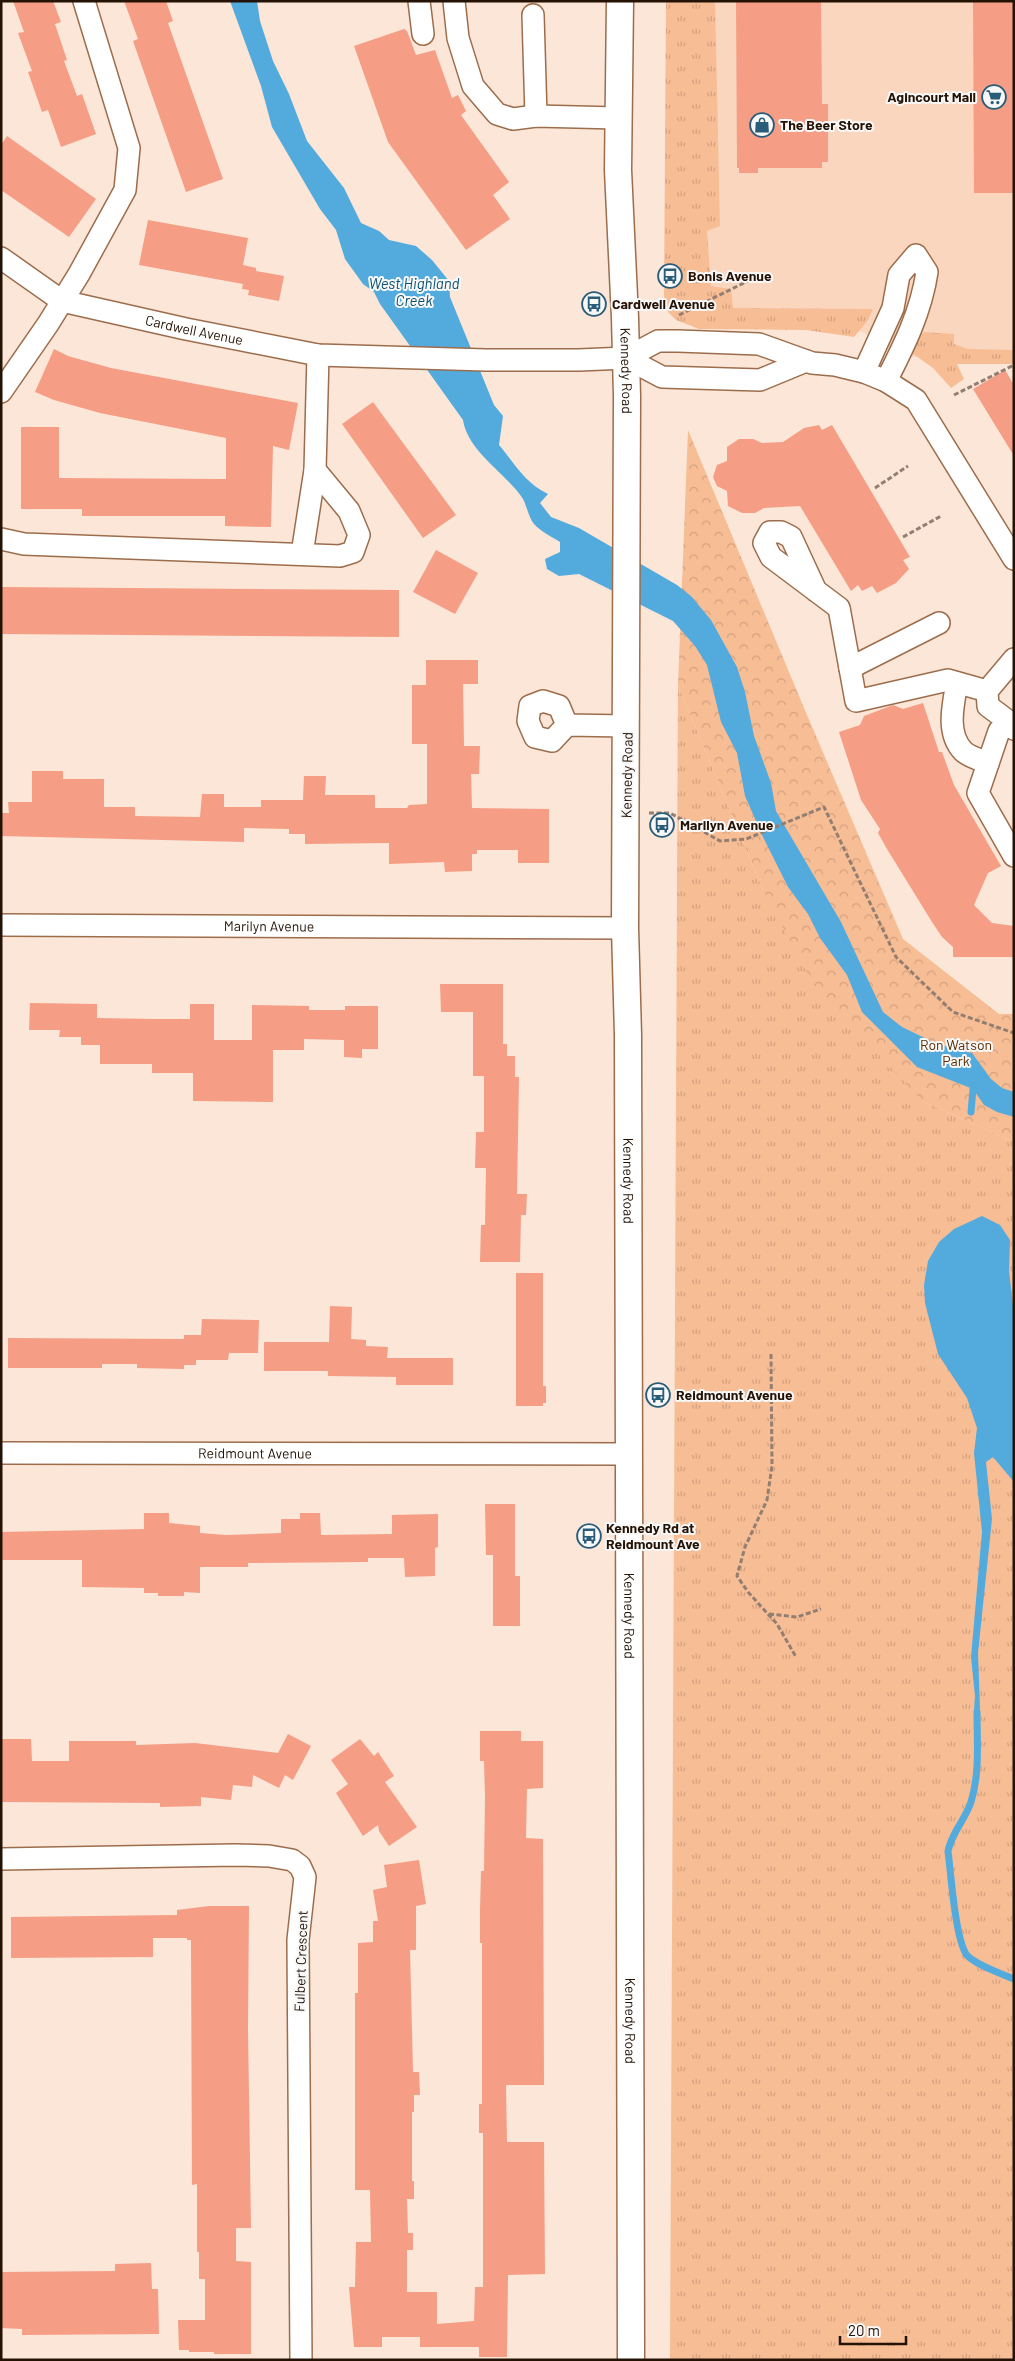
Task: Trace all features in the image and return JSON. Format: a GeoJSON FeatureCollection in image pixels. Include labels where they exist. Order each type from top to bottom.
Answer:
{"type":"FeatureCollection","features":[{"type":"Feature","properties":{"kind":"main road","name":"Kennedy Road"},"geometry":{"type":"LineString","coordinates":[[620,1],[618,118],[626,358],[627,527],[626,928],[628,1035],[631,2360]]}},
{"type":"Feature","properties":{"kind":"street"},"geometry":{"type":"LineString","coordinates":[[1,392],[62,301],[125,190],[129,148],[84,1]]}},
{"type":"Feature","properties":{"kind":"street"},"geometry":{"type":"LineString","coordinates":[[419,1],[423,34]]}},
{"type":"Feature","properties":{"kind":"street"},"geometry":{"type":"LineString","coordinates":[[454,1],[458,38],[473,86],[497,114],[513,118],[536,116],[618,118]]}},
{"type":"Feature","properties":{"kind":"street"},"geometry":{"type":"LineString","coordinates":[[532,15],[536,116]]}},
{"type":"Feature","properties":{"kind":"street"},"geometry":{"type":"LineString","coordinates":[[864,372],[893,308],[899,275],[916,256],[927,272],[924,294],[911,332],[886,381]]}},
{"type":"Feature","properties":{"kind":"street","name":"Cardwell Avenue"},"geometry":{"type":"LineString","coordinates":[[1,258],[62,301],[186,330],[318,355],[486,360],[626,358]]}},
{"type":"Feature","properties":{"kind":"street"},"geometry":{"type":"LineString","coordinates":[[626,358],[658,341],[760,344],[806,361],[864,372],[886,381],[916,400],[1014,559]]}},
{"type":"Feature","properties":{"kind":"street"},"geometry":{"type":"LineString","coordinates":[[302,554],[314,470],[318,355]]}},
{"type":"Feature","properties":{"kind":"street"},"geometry":{"type":"LineString","coordinates":[[626,358],[662,377],[760,380],[806,361]]}},
{"type":"Feature","properties":{"kind":"street"},"geometry":{"type":"LineString","coordinates":[[1,539],[24,544],[340,556],[353,552],[359,535],[349,511],[314,470]]}},
{"type":"Feature","properties":{"kind":"street"},"geometry":{"type":"LineString","coordinates":[[816,591],[839,608],[856,701],[948,680],[987,691]]}},
{"type":"Feature","properties":{"kind":"street"},"geometry":{"type":"LineString","coordinates":[[850,668],[939,623]]}},
{"type":"Feature","properties":{"kind":"street"},"geometry":{"type":"LineString","coordinates":[[1014,659],[987,691],[988,706],[1013,725],[999,731],[978,793],[1014,856]]}},
{"type":"Feature","properties":{"kind":"street"},"geometry":{"type":"LineString","coordinates":[[957,683],[952,712],[954,734],[964,752],[988,763]]}},
{"type":"Feature","properties":{"kind":"street"},"geometry":{"type":"LineString","coordinates":[[567,725],[627,726]]}},
{"type":"Feature","properties":{"kind":"street","name":"Marilyn Avenue"},"geometry":{"type":"LineString","coordinates":[[1,925],[626,928]]}},
{"type":"Feature","properties":{"kind":"street","name":"Reidmount Avenue"},"geometry":{"type":"LineString","coordinates":[[1,1453],[628,1454]]}},
{"type":"Feature","properties":{"kind":"street","name":"Fulbert Crescent"},"geometry":{"type":"LineString","coordinates":[[1,1859],[235,1855],[269,1856],[292,1860],[300,1866],[305,1876],[298,1940],[301,2360]]}},
{"type":"Feature","properties":{"kind":"path"},"geometry":{"type":"LineString","coordinates":[[679,315],[756,278]]}},
{"type":"Feature","properties":{"kind":"path"},"geometry":{"type":"LineString","coordinates":[[954,395],[1014,365]]}},
{"type":"Feature","properties":{"kind":"path"},"geometry":{"type":"LineString","coordinates":[[875,488],[908,466]]}},
{"type":"Feature","properties":{"kind":"path"},"geometry":{"type":"LineString","coordinates":[[903,537],[941,516]]}},
{"type":"Feature","properties":{"kind":"path"},"geometry":{"type":"LineString","coordinates":[[626,813],[670,813],[720,841],[746,839],[812,810],[824,807],[896,957],[953,1012],[1014,1033]]}},
{"type":"Feature","properties":{"kind":"path"},"geometry":{"type":"LineString","coordinates":[[770,1354],[772,1466],[767,1500],[746,1546],[736,1576],[777,1624],[796,1657]]}},
{"type":"Feature","properties":{"kind":"path"},"geometry":{"type":"LineString","coordinates":[[767,1613],[797,1618],[821,1609]]}},
{"type":"Feature","properties":{"kind":"shaded area"},"geometry":{"type":"Polygon","coordinates":[[[679,1],[1014,1],[1014,356],[909,357],[845,323],[685,312],[679,1]]]}},
{"type":"Feature","properties":{"kind":"green space"},"geometry":{"type":"Polygon","coordinates":[[[666,1],[715,1],[720,226],[707,231],[711,286],[731,289],[733,308],[873,309],[868,320],[854,337],[806,330],[699,329],[676,320],[668,312],[664,297],[666,1]]]}},
{"type":"Feature","properties":{"kind":"green space"},"geometry":{"type":"Polygon","coordinates":[[[925,332],[954,334],[954,344],[968,349],[1014,350],[1014,364],[957,364],[964,379],[951,388],[933,368],[909,351],[919,336],[925,332]]]}},
{"type":"Feature","properties":{"kind":"green space","name":"Ron Watson Park"},"geometry":{"type":"Polygon","coordinates":[[[688,430],[903,939],[999,1014],[1014,1014],[1014,1142],[922,1101],[813,984],[763,890],[678,685],[688,430]]]}},
{"type":"Feature","properties":{"kind":"green space"},"geometry":{"type":"Polygon","coordinates":[[[678,685],[763,890],[922,1101],[1014,1142],[1014,2360],[670,2360],[678,685]]]}},
{"type":"Feature","properties":{"kind":"water","name":"West Highland Creek"},"geometry":{"type":"Polygon","coordinates":[[[230,1],[257,1],[260,21],[273,61],[289,94],[307,141],[344,188],[361,223],[379,231],[389,240],[416,246],[432,260],[449,281],[450,297],[494,405],[503,416],[499,445],[526,478],[548,494],[540,503],[551,517],[579,528],[677,585],[691,596],[711,620],[737,667],[745,692],[754,736],[771,783],[776,811],[841,922],[883,1012],[902,1027],[937,1044],[972,1053],[991,1079],[1002,1088],[1014,1092],[1014,1117],[997,1112],[984,1105],[973,1089],[917,1067],[862,1012],[847,975],[820,938],[808,914],[788,887],[763,837],[745,796],[737,753],[721,722],[707,665],[695,646],[673,621],[579,574],[559,576],[547,569],[545,559],[560,552],[560,542],[534,524],[523,499],[516,489],[472,442],[466,432],[463,420],[380,304],[374,292],[363,284],[345,259],[336,230],[320,209],[272,127],[261,86],[230,1]]]}},
{"type":"Feature","properties":{"kind":"water"},"geometry":{"type":"Polygon","coordinates":[[[982,1216],[1000,1225],[1010,1240],[1009,1271],[1014,1313],[1014,1482],[993,1457],[986,1462],[992,1519],[978,1653],[980,1709],[977,1712],[974,1710],[975,1696],[971,1657],[982,1532],[974,1453],[977,1428],[967,1398],[938,1354],[925,1303],[924,1285],[928,1261],[939,1242],[954,1229],[982,1216]]]}},
{"type":"Feature","properties":{"kind":"building"},"geometry":{"type":"Polygon","coordinates":[[[13,1],[53,1],[61,22],[55,24],[67,60],[64,61],[77,96],[82,94],[96,134],[61,147],[48,110],[42,112],[28,72],[32,71],[18,33],[24,32],[13,1]]]}},
{"type":"Feature","properties":{"kind":"building"},"geometry":{"type":"Polygon","coordinates":[[[124,1],[166,1],[173,21],[168,23],[223,179],[186,192],[133,41],[138,39],[124,1]]]}},
{"type":"Feature","properties":{"kind":"building"},"geometry":{"type":"Polygon","coordinates":[[[736,1],[821,1],[822,104],[828,104],[828,162],[822,162],[822,168],[758,168],[758,173],[739,173],[739,168],[737,168],[736,1]]]}},
{"type":"Feature","properties":{"kind":"building","name":"Agincourt Mall"},"geometry":{"type":"Polygon","coordinates":[[[973,1],[1014,1],[1014,193],[974,193],[973,1]]]}},
{"type":"Feature","properties":{"kind":"building"},"geometry":{"type":"Polygon","coordinates":[[[404,29],[407,31],[416,55],[435,50],[452,98],[458,95],[466,111],[461,115],[509,182],[493,195],[510,219],[466,250],[388,142],[354,46],[404,29]]]}},
{"type":"Feature","properties":{"kind":"building"},"geometry":{"type":"Polygon","coordinates":[[[7,136],[96,199],[69,237],[1,190],[1,145],[7,136]]]}},
{"type":"Feature","properties":{"kind":"building"},"geometry":{"type":"Polygon","coordinates":[[[148,220],[248,238],[243,265],[256,268],[256,271],[284,276],[279,301],[248,295],[249,290],[242,289],[243,284],[139,265],[148,220]]]}},
{"type":"Feature","properties":{"kind":"building"},"geometry":{"type":"Polygon","coordinates":[[[54,349],[68,356],[111,368],[298,403],[289,450],[273,446],[271,527],[225,526],[225,516],[82,516],[82,509],[21,509],[21,427],[59,427],[59,478],[226,479],[226,438],[100,413],[54,400],[35,392],[54,349]]]}},
{"type":"Feature","properties":{"kind":"building"},"geometry":{"type":"Polygon","coordinates":[[[1005,370],[1014,385],[1014,456],[973,389],[1005,370]]]}},
{"type":"Feature","properties":{"kind":"building"},"geometry":{"type":"Polygon","coordinates":[[[373,402],[456,515],[423,538],[342,424],[373,402]]]}},
{"type":"Feature","properties":{"kind":"building"},"geometry":{"type":"Polygon","coordinates":[[[819,425],[822,430],[832,425],[910,557],[903,560],[909,569],[896,583],[877,593],[872,586],[862,591],[858,585],[851,591],[800,506],[764,508],[755,513],[742,513],[728,506],[727,491],[717,486],[713,477],[717,465],[727,461],[727,447],[739,439],[753,439],[762,443],[783,442],[804,428],[819,425]]]}},
{"type":"Feature","properties":{"kind":"building"},"geometry":{"type":"Polygon","coordinates":[[[436,550],[478,573],[455,614],[413,592],[436,550]]]}},
{"type":"Feature","properties":{"kind":"building"},"geometry":{"type":"Polygon","coordinates":[[[1,587],[399,590],[399,637],[1,634],[1,587]]]}},
{"type":"Feature","properties":{"kind":"building"},"geometry":{"type":"Polygon","coordinates":[[[426,660],[478,660],[478,684],[463,684],[464,746],[480,746],[479,774],[471,774],[472,808],[549,809],[549,863],[518,863],[518,850],[477,850],[477,854],[472,854],[472,871],[445,872],[444,862],[389,864],[389,843],[305,844],[305,834],[289,834],[289,829],[244,828],[244,842],[1,836],[1,813],[9,813],[8,802],[32,802],[32,771],[63,771],[63,779],[104,779],[104,807],[135,807],[135,816],[200,817],[202,794],[224,794],[224,807],[261,807],[261,800],[303,800],[304,776],[326,776],[325,795],[375,795],[375,808],[407,808],[409,805],[427,804],[427,744],[412,744],[412,685],[426,685],[426,660]]]}},
{"type":"Feature","properties":{"kind":"building"},"geometry":{"type":"Polygon","coordinates":[[[923,703],[939,752],[942,752],[954,785],[1001,866],[988,873],[974,905],[992,923],[1014,926],[1014,957],[953,957],[953,947],[942,937],[932,922],[887,849],[878,833],[880,829],[861,800],[839,732],[860,725],[864,716],[893,705],[903,709],[923,703]]]}},
{"type":"Feature","properties":{"kind":"building"},"geometry":{"type":"Polygon","coordinates":[[[440,984],[503,984],[503,1044],[507,1044],[507,1056],[515,1056],[515,1077],[519,1077],[517,1194],[527,1194],[526,1215],[521,1215],[520,1262],[480,1262],[481,1225],[485,1225],[486,1168],[475,1168],[476,1132],[484,1132],[484,1076],[473,1076],[473,1012],[441,1012],[440,984]]]}},
{"type":"Feature","properties":{"kind":"building"},"geometry":{"type":"Polygon","coordinates":[[[30,1003],[97,1004],[97,1018],[154,1019],[190,1019],[190,1004],[214,1004],[214,1040],[252,1040],[252,1005],[309,1006],[309,1010],[345,1010],[345,1006],[378,1006],[378,1049],[362,1049],[362,1058],[344,1057],[344,1040],[304,1039],[304,1050],[273,1050],[273,1102],[193,1101],[193,1073],[152,1073],[152,1064],[100,1064],[100,1045],[81,1045],[81,1037],[59,1037],[60,1030],[29,1030],[30,1003]]]}},
{"type":"Feature","properties":{"kind":"building"},"geometry":{"type":"Polygon","coordinates":[[[516,1273],[543,1273],[543,1386],[546,1386],[546,1403],[543,1403],[543,1406],[516,1406],[516,1273]]]}},
{"type":"Feature","properties":{"kind":"building"},"geometry":{"type":"Polygon","coordinates":[[[330,1306],[352,1307],[351,1339],[366,1340],[366,1346],[388,1347],[387,1358],[453,1358],[453,1385],[396,1385],[396,1377],[328,1376],[328,1371],[264,1371],[264,1342],[329,1342],[330,1306]]]}},
{"type":"Feature","properties":{"kind":"building"},"geometry":{"type":"Polygon","coordinates":[[[202,1319],[259,1320],[258,1353],[229,1353],[228,1360],[196,1360],[196,1365],[184,1365],[184,1369],[137,1368],[137,1364],[102,1364],[102,1368],[8,1368],[8,1338],[184,1339],[184,1335],[201,1335],[202,1319]]]}},
{"type":"Feature","properties":{"kind":"building"},"geometry":{"type":"Polygon","coordinates":[[[485,1504],[515,1504],[515,1576],[520,1576],[520,1626],[493,1626],[493,1555],[486,1555],[485,1504]]]}},
{"type":"Feature","properties":{"kind":"building"},"geometry":{"type":"Polygon","coordinates":[[[144,1513],[169,1513],[169,1523],[200,1526],[200,1533],[226,1535],[281,1533],[281,1519],[300,1519],[300,1513],[320,1513],[321,1535],[392,1534],[392,1515],[438,1514],[438,1547],[435,1548],[435,1576],[405,1577],[404,1558],[368,1558],[368,1562],[248,1563],[248,1567],[200,1567],[200,1593],[184,1592],[184,1596],[158,1596],[158,1593],[144,1593],[144,1588],[82,1587],[82,1560],[1,1560],[1,1532],[144,1529],[144,1513]]]}},
{"type":"Feature","properties":{"kind":"building"},"geometry":{"type":"Polygon","coordinates":[[[480,1731],[521,1731],[521,1741],[543,1741],[543,1788],[527,1789],[526,1838],[543,1839],[544,2085],[506,2085],[507,2142],[544,2142],[545,2274],[508,2275],[507,2357],[479,2357],[479,2347],[420,2347],[420,2337],[382,2337],[382,2347],[354,2347],[349,2287],[355,2287],[356,2242],[371,2242],[370,2190],[355,2190],[355,1993],[358,1993],[358,1943],[373,1942],[373,1921],[378,1921],[373,1890],[387,1887],[384,1865],[419,1860],[426,1904],[416,1906],[416,1950],[410,1950],[413,2072],[419,2072],[420,2095],[414,2095],[414,2112],[412,2112],[412,2181],[414,2181],[414,2199],[407,2199],[408,2233],[413,2233],[413,2250],[407,2250],[407,2292],[437,2292],[437,2324],[474,2321],[475,2287],[483,2287],[483,2133],[479,2133],[479,2104],[482,2104],[482,1943],[480,1943],[480,1911],[481,1871],[484,1871],[485,1797],[484,1761],[480,1761],[480,1731]]]}},
{"type":"Feature","properties":{"kind":"building"},"geometry":{"type":"Polygon","coordinates":[[[288,1734],[311,1746],[293,1780],[285,1775],[279,1788],[253,1775],[252,1787],[233,1785],[231,1800],[201,1797],[201,1806],[160,1807],[160,1803],[1,1802],[1,1739],[31,1739],[32,1761],[69,1761],[69,1741],[136,1741],[136,1745],[195,1743],[278,1753],[288,1734]]]}},
{"type":"Feature","properties":{"kind":"building"},"geometry":{"type":"Polygon","coordinates":[[[360,1739],[374,1756],[378,1752],[394,1776],[385,1782],[417,1827],[389,1846],[379,1831],[378,1825],[363,1836],[336,1793],[348,1784],[331,1760],[360,1739]]]}},
{"type":"Feature","properties":{"kind":"building"},"geometry":{"type":"Polygon","coordinates":[[[209,1906],[249,1906],[248,2028],[251,2228],[236,2228],[236,2261],[251,2262],[251,2354],[214,2354],[214,2352],[179,2350],[178,2320],[205,2320],[205,2279],[199,2279],[199,2252],[197,2252],[197,2184],[192,2185],[191,1940],[187,1940],[187,1938],[153,1938],[153,1957],[11,1958],[11,1917],[177,1915],[177,1910],[209,1906]]]}},
{"type":"Feature","properties":{"kind":"building"},"geometry":{"type":"Polygon","coordinates":[[[151,2263],[152,2289],[158,2289],[159,2334],[22,2335],[22,2329],[1,2328],[1,2272],[115,2271],[115,2264],[151,2263]]]}},
{"type":"Feature","properties":{"kind":"waterway"},"geometry":{"type":"LineString","coordinates":[[971,1112],[973,1089]]}},
{"type":"Feature","properties":{"kind":"waterway"},"geometry":{"type":"LineString","coordinates":[[977,1712],[977,1757],[974,1791],[971,1802],[952,1838],[948,1851],[954,1904],[959,1934],[966,1954],[981,1965],[1014,1979]]}},
{"type":"Feature","properties":{"kind":"place","name":"Agincourt Mall"},"geometry":{"type":"Point","coordinates":[994,97]}},
{"type":"Feature","properties":{"kind":"place","name":"The Beer Store"},"geometry":{"type":"Point","coordinates":[762,125]}},
{"type":"Feature","properties":{"kind":"place","name":"Bonis Avenue"},"geometry":{"type":"Point","coordinates":[670,276]}},
{"type":"Feature","properties":{"kind":"place","name":"Cardwell Avenue"},"geometry":{"type":"Point","coordinates":[594,304]}},
{"type":"Feature","properties":{"kind":"place","name":"Marilyn Avenue"},"geometry":{"type":"Point","coordinates":[662,825]}},
{"type":"Feature","properties":{"kind":"place","name":"Reidmount Avenue"},"geometry":{"type":"Point","coordinates":[658,1395]}},
{"type":"Feature","properties":{"kind":"place","name":"Kennedy Rd at Reidmount Ave"},"geometry":{"type":"Point","coordinates":[589,1536]}}]}
